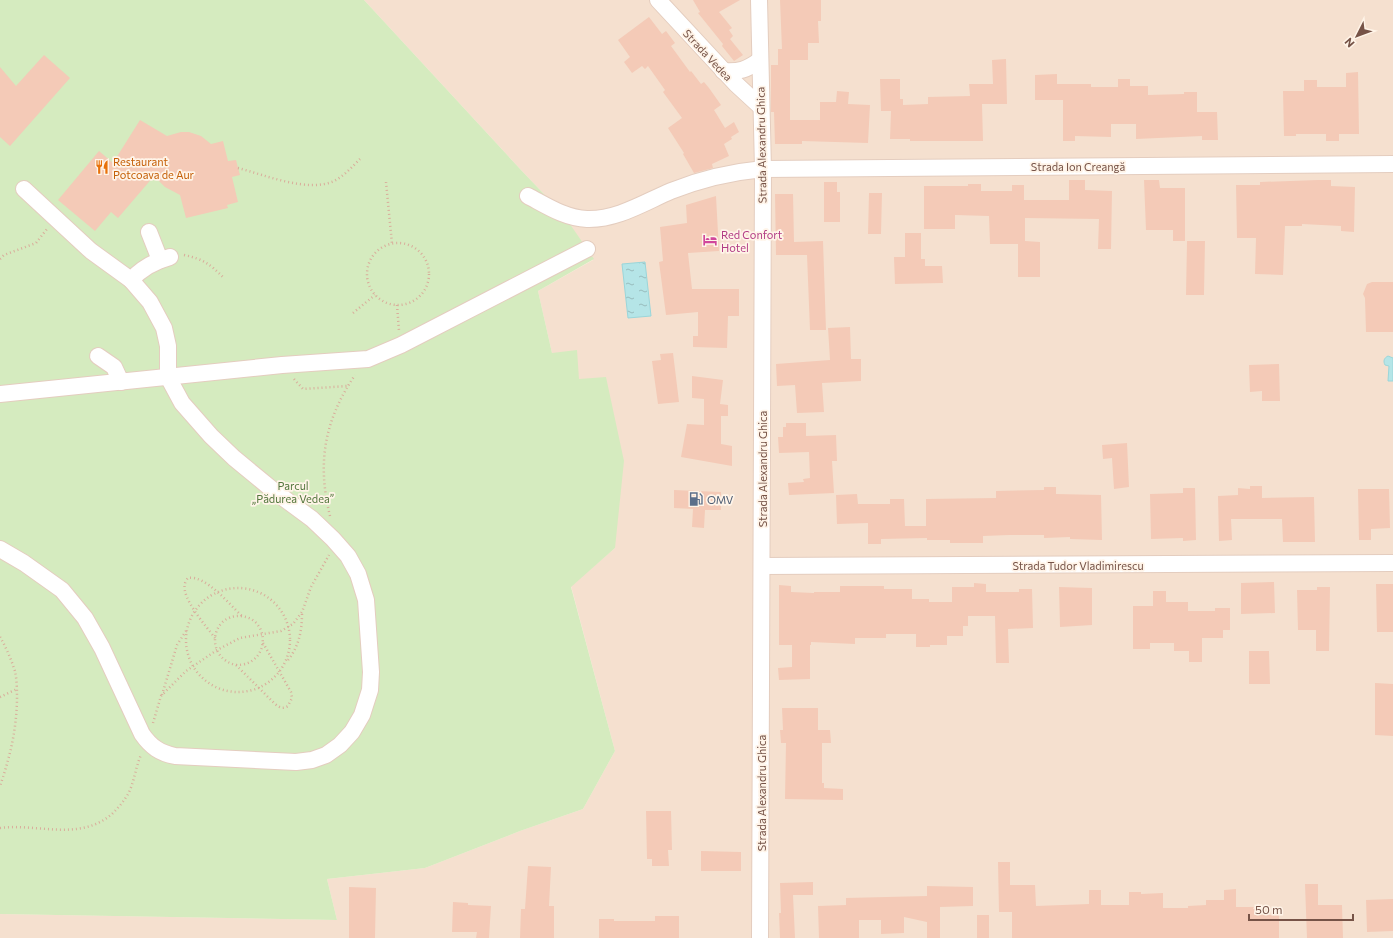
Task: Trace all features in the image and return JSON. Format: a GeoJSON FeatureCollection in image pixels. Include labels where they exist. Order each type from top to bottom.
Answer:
{"type":"FeatureCollection","features":[{"type":"Feature","properties":{"kind":"street","name":"Strada Vedea"},"geometry":{"type":"LineString","coordinates":[[658,0],[746,95],[761,107]]}},
{"type":"Feature","properties":{"kind":"street","name":"Strada Alexandru Ghica"},"geometry":{"type":"LineString","coordinates":[[759,0],[763,169],[760,938]]}},
{"type":"Feature","properties":{"kind":"street"},"geometry":{"type":"LineString","coordinates":[[723,71],[738,72],[749,68],[760,60]]}},
{"type":"Feature","properties":{"kind":"street","name":"Strada Ion Creangă"},"geometry":{"type":"LineString","coordinates":[[528,196],[563,214],[578,218],[601,218],[616,214],[706,179],[737,171],[763,169],[1393,164]]}},
{"type":"Feature","properties":{"kind":"street"},"geometry":{"type":"LineString","coordinates":[[0,549],[24,563],[62,590],[85,618],[102,648],[135,720],[148,743],[155,749],[165,754],[175,756],[296,762],[312,760],[326,754],[340,745],[352,732],[362,715],[370,690],[371,672],[366,600],[358,574],[348,556],[312,519],[274,491],[234,458],[211,436],[182,403],[168,377],[168,346],[164,328],[150,302],[131,280],[90,251],[24,188]]}},
{"type":"Feature","properties":{"kind":"street"},"geometry":{"type":"LineString","coordinates":[[131,280],[139,271],[165,258],[149,232]]}},
{"type":"Feature","properties":{"kind":"street"},"geometry":{"type":"LineString","coordinates":[[0,394],[282,365],[368,359],[401,345],[587,249]]}},
{"type":"Feature","properties":{"kind":"street"},"geometry":{"type":"LineString","coordinates":[[98,356],[114,367],[121,382]]}},
{"type":"Feature","properties":{"kind":"street","name":"Strada Tudor Vladimirescu"},"geometry":{"type":"LineString","coordinates":[[762,566],[1393,563]]}},
{"type":"Feature","properties":{"kind":"path"},"geometry":{"type":"LineString","coordinates":[[238,168],[294,183],[312,185],[323,184],[340,178],[360,159]]}},
{"type":"Feature","properties":{"kind":"path"},"geometry":{"type":"LineString","coordinates":[[386,182],[392,244]]}},
{"type":"Feature","properties":{"kind":"path"},"geometry":{"type":"LineString","coordinates":[[0,259],[4,255],[36,243],[56,219]]}},
{"type":"Feature","properties":{"kind":"path"},"geometry":{"type":"LineString","coordinates":[[392,244],[402,244],[414,248],[423,257],[427,265],[428,273],[426,286],[420,296],[409,303],[397,305],[384,302],[374,295],[367,280],[369,263],[373,256],[379,250],[392,244]]}},
{"type":"Feature","properties":{"kind":"path"},"geometry":{"type":"LineString","coordinates":[[165,258],[183,255],[197,258],[214,268],[224,278]]}},
{"type":"Feature","properties":{"kind":"path"},"geometry":{"type":"LineString","coordinates":[[353,313],[374,295]]}},
{"type":"Feature","properties":{"kind":"path"},"geometry":{"type":"LineString","coordinates":[[397,305],[401,345]]}},
{"type":"Feature","properties":{"kind":"path"},"geometry":{"type":"LineString","coordinates":[[162,696],[186,671],[217,650],[240,638],[263,635],[289,628],[302,612],[311,587],[329,554],[333,539],[324,485],[324,448],[329,429],[347,386],[362,364],[368,359]]}},
{"type":"Feature","properties":{"kind":"path"},"geometry":{"type":"LineString","coordinates":[[282,365],[302,389],[347,386]]}},
{"type":"Feature","properties":{"kind":"path"},"geometry":{"type":"LineString","coordinates":[[236,665],[245,664],[256,658],[261,652],[263,635],[259,627],[254,621],[242,616],[217,592],[199,578],[188,578],[185,583],[187,598],[215,638],[217,650],[225,660],[236,665],[280,708],[285,708],[288,706],[292,698],[291,692],[263,644]]}},
{"type":"Feature","properties":{"kind":"path"},"geometry":{"type":"LineString","coordinates":[[286,663],[290,646],[289,628],[278,607],[269,598],[262,594],[238,588],[217,592],[203,601],[189,622],[187,630],[187,651],[193,667],[207,682],[222,690],[243,692],[259,688],[270,682],[280,672],[294,652],[299,642],[302,612]]}},
{"type":"Feature","properties":{"kind":"path"},"geometry":{"type":"LineString","coordinates":[[215,638],[222,623],[230,618],[242,616]]}},
{"type":"Feature","properties":{"kind":"path"},"geometry":{"type":"LineString","coordinates":[[0,828],[14,826],[67,830],[80,829],[94,825],[105,819],[117,809],[130,790],[135,777],[138,761],[148,743],[157,707],[162,696],[177,644],[187,630]]}},
{"type":"Feature","properties":{"kind":"path"},"geometry":{"type":"LineString","coordinates":[[0,637],[6,647],[15,671],[17,689],[16,724],[0,786]]}},
{"type":"Feature","properties":{"kind":"path"},"geometry":{"type":"LineString","coordinates":[[0,697],[17,689]]}},
{"type":"Feature","properties":{"kind":"shaded area"},"geometry":{"type":"Polygon","coordinates":[[[364,0],[1393,0],[1393,938],[0,938],[0,914],[337,920],[327,879],[425,868],[520,831],[583,809],[615,751],[571,586],[615,548],[579,379],[552,353],[538,291],[593,260],[563,214],[364,0]]]}},
{"type":"Feature","properties":{"kind":"green space","name":"Parcul „Pădurea Vedea”"},"geometry":{"type":"Polygon","coordinates":[[[0,0],[364,0],[563,214],[594,259],[538,291],[552,353],[577,350],[579,379],[606,377],[624,461],[615,548],[571,587],[615,751],[583,809],[520,831],[425,868],[327,879],[337,920],[0,914],[0,0]]]}},
{"type":"Feature","properties":{"kind":"water"},"geometry":{"type":"Polygon","coordinates":[[[645,262],[651,316],[628,318],[622,264],[645,262]]]}},
{"type":"Feature","properties":{"kind":"water"},"geometry":{"type":"Polygon","coordinates":[[[1388,356],[1393,358],[1393,381],[1388,381],[1389,366],[1385,365],[1384,362],[1388,356]]]}},
{"type":"Feature","properties":{"kind":"building"},"geometry":{"type":"Polygon","coordinates":[[[693,0],[740,0],[719,12],[732,28],[729,30],[733,36],[730,39],[743,55],[734,61],[722,46],[723,44],[698,13],[700,12],[693,0]]]}},
{"type":"Feature","properties":{"kind":"building"},"geometry":{"type":"Polygon","coordinates":[[[780,0],[821,0],[821,21],[818,21],[819,43],[808,43],[808,60],[790,60],[790,120],[820,120],[820,102],[836,102],[837,91],[849,92],[848,104],[870,105],[868,143],[802,141],[802,144],[775,144],[774,112],[771,112],[771,65],[778,65],[778,49],[782,49],[780,0]]]}},
{"type":"Feature","properties":{"kind":"building"},"geometry":{"type":"Polygon","coordinates":[[[649,17],[662,34],[666,31],[675,43],[671,46],[690,72],[691,71],[701,84],[704,82],[721,105],[714,110],[725,128],[734,122],[739,132],[724,144],[729,156],[712,164],[713,168],[694,173],[683,154],[684,153],[668,128],[682,118],[663,92],[665,90],[648,66],[645,69],[642,66],[632,73],[624,62],[630,57],[618,40],[649,17]]]}},
{"type":"Feature","properties":{"kind":"building"},"geometry":{"type":"Polygon","coordinates":[[[44,55],[70,78],[10,146],[0,137],[0,67],[16,86],[44,55]]]}},
{"type":"Feature","properties":{"kind":"building"},"geometry":{"type":"Polygon","coordinates":[[[1006,59],[1007,104],[982,104],[983,141],[910,141],[910,139],[890,139],[891,111],[881,111],[880,79],[900,79],[900,99],[903,99],[903,105],[928,104],[928,97],[970,96],[969,84],[993,84],[992,60],[1006,59]]]}},
{"type":"Feature","properties":{"kind":"building"},"geometry":{"type":"Polygon","coordinates":[[[1358,72],[1359,134],[1339,134],[1339,141],[1326,141],[1326,134],[1296,134],[1296,136],[1284,136],[1283,91],[1304,91],[1304,80],[1317,80],[1317,87],[1346,87],[1346,73],[1358,72]]]}},
{"type":"Feature","properties":{"kind":"building"},"geometry":{"type":"Polygon","coordinates":[[[1057,74],[1057,84],[1091,84],[1091,87],[1118,87],[1118,79],[1130,79],[1130,86],[1148,86],[1148,95],[1184,94],[1184,92],[1197,92],[1197,112],[1217,112],[1218,140],[1202,140],[1202,136],[1136,139],[1136,124],[1111,124],[1111,137],[1075,136],[1075,141],[1063,141],[1063,100],[1035,100],[1035,75],[1057,74]]]}},
{"type":"Feature","properties":{"kind":"building"},"geometry":{"type":"Polygon","coordinates":[[[140,120],[167,136],[181,132],[189,132],[201,136],[211,144],[223,141],[228,161],[236,160],[240,175],[232,177],[238,202],[227,205],[228,208],[186,218],[180,195],[165,187],[154,176],[118,218],[111,212],[95,231],[58,200],[99,151],[113,163],[140,120]]]}},
{"type":"Feature","properties":{"kind":"building"},"geometry":{"type":"Polygon","coordinates":[[[1069,180],[1085,180],[1085,190],[1112,191],[1111,249],[1098,249],[1099,219],[1025,218],[1025,241],[1040,242],[1040,277],[1018,277],[1018,244],[990,244],[989,216],[955,215],[955,229],[924,229],[924,186],[968,186],[968,184],[981,184],[981,191],[1012,191],[1012,185],[1024,185],[1024,200],[1069,200],[1069,180]]]}},
{"type":"Feature","properties":{"kind":"building"},"geometry":{"type":"Polygon","coordinates":[[[1144,180],[1159,180],[1160,188],[1185,188],[1185,241],[1173,241],[1173,230],[1146,230],[1144,180]]]}},
{"type":"Feature","properties":{"kind":"building"},"geometry":{"type":"Polygon","coordinates":[[[1331,180],[1331,186],[1355,187],[1354,232],[1341,231],[1341,226],[1302,224],[1302,226],[1285,226],[1283,275],[1255,274],[1256,238],[1237,238],[1236,185],[1260,185],[1260,182],[1331,180]]]}},
{"type":"Feature","properties":{"kind":"building"},"geometry":{"type":"Polygon","coordinates":[[[824,182],[837,182],[837,192],[840,192],[840,222],[824,222],[824,182]]]}},
{"type":"Feature","properties":{"kind":"building"},"geometry":{"type":"Polygon","coordinates":[[[869,193],[882,193],[881,234],[868,234],[869,193]]]}},
{"type":"Feature","properties":{"kind":"building"},"geometry":{"type":"Polygon","coordinates":[[[775,194],[793,194],[794,242],[823,241],[826,330],[810,330],[807,255],[776,255],[775,194]]]}},
{"type":"Feature","properties":{"kind":"building"},"geometry":{"type":"Polygon","coordinates":[[[716,196],[719,251],[688,253],[692,289],[739,289],[739,316],[728,316],[727,348],[693,347],[693,336],[698,336],[698,312],[666,315],[659,262],[663,261],[660,227],[687,223],[686,205],[716,196]]]}},
{"type":"Feature","properties":{"kind":"building"},"geometry":{"type":"Polygon","coordinates":[[[905,233],[921,233],[921,259],[925,259],[925,266],[942,266],[943,283],[895,284],[894,257],[905,257],[905,233]]]}},
{"type":"Feature","properties":{"kind":"building"},"geometry":{"type":"Polygon","coordinates":[[[1187,241],[1205,241],[1204,295],[1186,295],[1187,241]]]}},
{"type":"Feature","properties":{"kind":"building"},"geometry":{"type":"Polygon","coordinates":[[[1372,282],[1393,282],[1393,332],[1366,332],[1365,298],[1363,294],[1367,284],[1372,282]]]}},
{"type":"Feature","properties":{"kind":"building"},"geometry":{"type":"Polygon","coordinates":[[[850,327],[851,359],[861,359],[861,381],[822,383],[824,412],[797,413],[795,385],[777,386],[776,364],[830,360],[828,328],[850,327]]]}},
{"type":"Feature","properties":{"kind":"building"},"geometry":{"type":"Polygon","coordinates":[[[673,353],[679,402],[658,404],[652,361],[661,360],[660,354],[673,353]]]}},
{"type":"Feature","properties":{"kind":"building"},"geometry":{"type":"Polygon","coordinates":[[[1279,364],[1280,401],[1262,401],[1262,391],[1250,392],[1249,365],[1279,364]]]}},
{"type":"Feature","properties":{"kind":"building"},"geometry":{"type":"Polygon","coordinates":[[[692,376],[723,380],[720,404],[728,405],[728,416],[721,416],[721,444],[732,446],[732,466],[681,457],[687,424],[704,425],[704,399],[692,398],[692,376]]]}},
{"type":"Feature","properties":{"kind":"building"},"geometry":{"type":"Polygon","coordinates":[[[786,423],[806,423],[806,436],[836,435],[837,461],[832,461],[834,493],[789,495],[788,483],[804,482],[803,479],[810,478],[809,452],[779,453],[778,437],[783,437],[783,427],[786,427],[786,423]]]}},
{"type":"Feature","properties":{"kind":"building"},"geometry":{"type":"Polygon","coordinates":[[[1127,443],[1129,487],[1114,489],[1112,458],[1103,459],[1102,445],[1127,443]]]}},
{"type":"Feature","properties":{"kind":"building"},"geometry":{"type":"Polygon","coordinates":[[[1250,486],[1262,486],[1262,498],[1314,497],[1315,542],[1283,542],[1282,519],[1231,519],[1232,540],[1219,541],[1218,496],[1238,495],[1238,488],[1250,489],[1250,486]]]}},
{"type":"Feature","properties":{"kind":"building"},"geometry":{"type":"Polygon","coordinates":[[[1044,487],[1056,487],[1056,494],[1101,495],[1102,540],[1070,539],[1070,537],[1044,538],[1044,535],[1009,535],[983,536],[983,543],[950,543],[950,540],[927,540],[927,538],[881,539],[881,544],[868,544],[868,523],[837,524],[836,495],[857,494],[858,504],[890,504],[890,499],[904,499],[905,526],[926,526],[926,499],[996,498],[996,491],[1044,490],[1044,487]]]}},
{"type":"Feature","properties":{"kind":"building"},"geometry":{"type":"Polygon","coordinates":[[[1183,488],[1195,488],[1196,540],[1183,541],[1183,538],[1151,539],[1150,494],[1183,493],[1183,488]]]}},
{"type":"Feature","properties":{"kind":"building"},"geometry":{"type":"Polygon","coordinates":[[[1358,489],[1389,489],[1390,528],[1371,529],[1371,540],[1359,540],[1358,489]]]}},
{"type":"Feature","properties":{"kind":"building"},"geometry":{"type":"Polygon","coordinates":[[[674,490],[721,492],[721,510],[705,510],[704,528],[692,527],[693,509],[674,508],[674,490]]]}},
{"type":"Feature","properties":{"kind":"building"},"geometry":{"type":"Polygon","coordinates":[[[1274,582],[1275,613],[1241,614],[1241,583],[1274,582]]]}},
{"type":"Feature","properties":{"kind":"building"},"geometry":{"type":"Polygon","coordinates":[[[974,583],[986,584],[986,592],[1019,592],[1019,589],[1032,589],[1033,628],[1008,629],[1009,663],[996,663],[995,616],[968,616],[968,626],[963,626],[963,636],[947,636],[947,645],[916,647],[916,634],[886,634],[886,638],[855,638],[855,644],[811,642],[810,679],[779,680],[778,668],[792,667],[792,645],[779,645],[779,585],[791,586],[791,592],[814,593],[840,592],[840,586],[884,586],[884,589],[912,589],[912,599],[929,599],[929,602],[952,602],[952,587],[974,587],[974,583]]]}},
{"type":"Feature","properties":{"kind":"building"},"geometry":{"type":"Polygon","coordinates":[[[1376,584],[1393,584],[1393,632],[1377,632],[1376,584]]]}},
{"type":"Feature","properties":{"kind":"building"},"geometry":{"type":"Polygon","coordinates":[[[1059,587],[1092,588],[1092,625],[1060,627],[1059,587]]]}},
{"type":"Feature","properties":{"kind":"building"},"geometry":{"type":"Polygon","coordinates":[[[1317,587],[1330,587],[1329,651],[1316,651],[1316,630],[1298,630],[1297,590],[1317,590],[1317,587]]]}},
{"type":"Feature","properties":{"kind":"building"},"geometry":{"type":"Polygon","coordinates":[[[1153,591],[1166,591],[1166,602],[1188,602],[1188,611],[1215,611],[1215,608],[1230,608],[1230,630],[1223,630],[1223,638],[1202,638],[1202,662],[1189,662],[1189,651],[1174,651],[1174,643],[1150,643],[1150,649],[1133,649],[1133,606],[1153,606],[1153,591]]]}},
{"type":"Feature","properties":{"kind":"building"},"geometry":{"type":"Polygon","coordinates":[[[1249,651],[1269,651],[1270,684],[1249,684],[1249,651]]]}},
{"type":"Feature","properties":{"kind":"building"},"geometry":{"type":"Polygon","coordinates":[[[1375,683],[1393,684],[1393,736],[1375,735],[1375,683]]]}},
{"type":"Feature","properties":{"kind":"building"},"geometry":{"type":"Polygon","coordinates":[[[782,708],[818,708],[818,730],[830,730],[831,743],[822,743],[822,783],[824,783],[824,788],[843,789],[843,800],[785,799],[786,743],[781,743],[780,730],[783,730],[782,708]]]}},
{"type":"Feature","properties":{"kind":"building"},"geometry":{"type":"Polygon","coordinates":[[[646,811],[671,811],[672,850],[668,850],[669,866],[652,866],[652,859],[647,859],[646,811]]]}},
{"type":"Feature","properties":{"kind":"building"},"geometry":{"type":"Polygon","coordinates":[[[701,851],[741,852],[741,871],[701,871],[701,851]]]}},
{"type":"Feature","properties":{"kind":"building"},"geometry":{"type":"Polygon","coordinates":[[[998,862],[1010,862],[1010,885],[1035,885],[1036,906],[1089,904],[1089,890],[1101,890],[1101,905],[1129,905],[1129,892],[1141,892],[1141,894],[1163,893],[1163,908],[1188,908],[1188,906],[1206,905],[1206,900],[1224,900],[1224,890],[1236,889],[1236,907],[1257,907],[1257,915],[1279,915],[1279,938],[1012,938],[1012,912],[999,912],[998,862]]]}},
{"type":"Feature","properties":{"kind":"building"},"geometry":{"type":"Polygon","coordinates":[[[528,866],[551,867],[549,906],[554,906],[554,938],[520,938],[521,909],[525,909],[528,866]]]}},
{"type":"Feature","properties":{"kind":"building"},"geometry":{"type":"Polygon","coordinates":[[[813,882],[813,895],[793,895],[795,938],[780,938],[780,883],[813,882]]]}},
{"type":"Feature","properties":{"kind":"building"},"geometry":{"type":"Polygon","coordinates":[[[1305,884],[1318,884],[1318,905],[1342,905],[1343,938],[1307,938],[1305,884]]]}},
{"type":"Feature","properties":{"kind":"building"},"geometry":{"type":"Polygon","coordinates":[[[927,886],[973,887],[973,906],[940,907],[940,938],[927,938],[927,922],[904,917],[904,933],[881,934],[881,920],[859,920],[859,938],[819,938],[818,906],[846,905],[846,898],[927,896],[927,886]]]}},
{"type":"Feature","properties":{"kind":"building"},"geometry":{"type":"Polygon","coordinates":[[[349,887],[376,888],[375,938],[349,938],[349,887]]]}},
{"type":"Feature","properties":{"kind":"building"},"geometry":{"type":"Polygon","coordinates":[[[1393,899],[1393,931],[1367,932],[1366,900],[1393,899]]]}},
{"type":"Feature","properties":{"kind":"building"},"geometry":{"type":"Polygon","coordinates":[[[453,902],[468,903],[468,905],[491,906],[489,938],[476,938],[477,932],[452,932],[453,902]]]}},
{"type":"Feature","properties":{"kind":"building"},"geometry":{"type":"Polygon","coordinates":[[[977,915],[989,915],[989,938],[977,938],[977,915]]]}},
{"type":"Feature","properties":{"kind":"building"},"geometry":{"type":"Polygon","coordinates":[[[655,916],[679,916],[679,938],[599,938],[599,919],[614,919],[614,921],[655,921],[655,916]]]}},
{"type":"Feature","properties":{"kind":"place","name":"Restaurant Potcoava de Aur"},"geometry":{"type":"Point","coordinates":[102,167]}},
{"type":"Feature","properties":{"kind":"place","name":"Red Confort Hotel"},"geometry":{"type":"Point","coordinates":[710,240]}},
{"type":"Feature","properties":{"kind":"place","name":"OMV"},"geometry":{"type":"Point","coordinates":[696,499]}}]}
